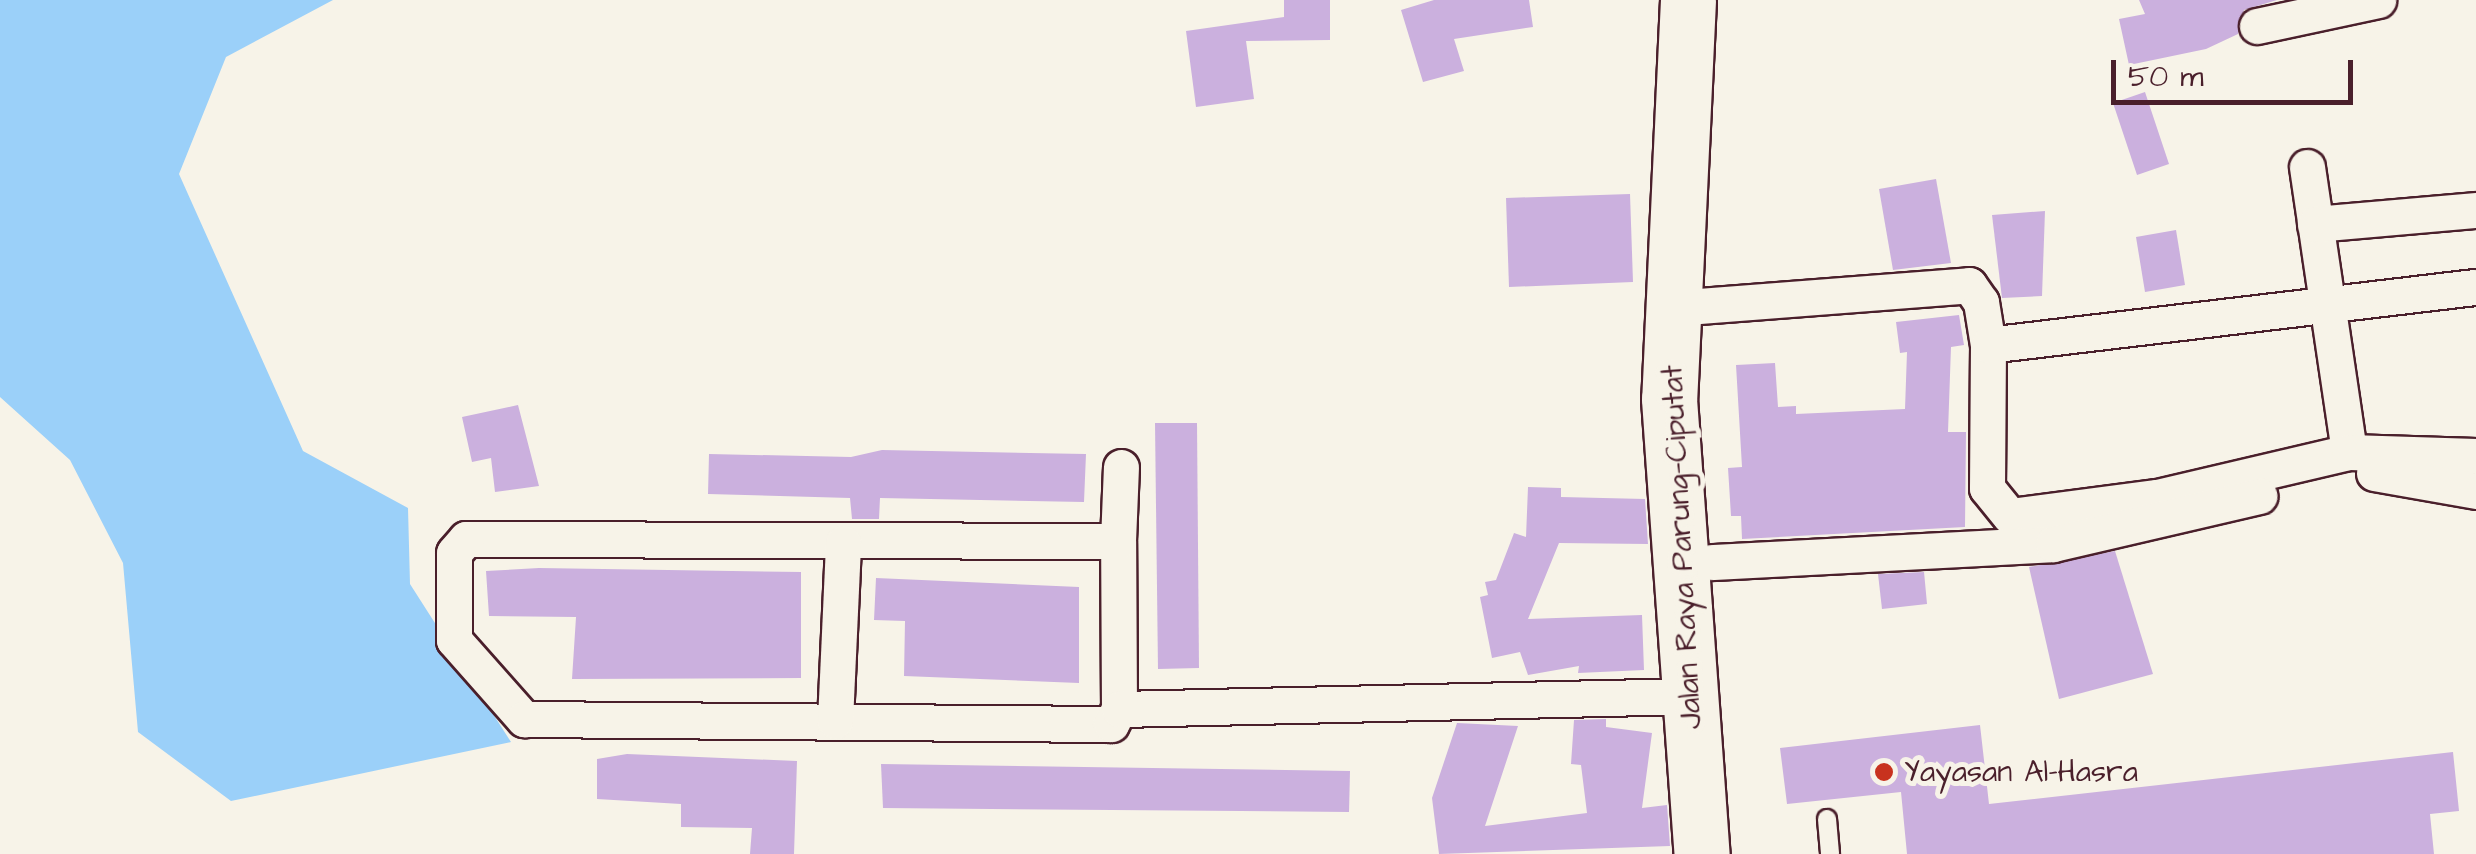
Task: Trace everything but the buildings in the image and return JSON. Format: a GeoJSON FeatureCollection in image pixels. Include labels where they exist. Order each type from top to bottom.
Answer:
{"type":"FeatureCollection","features":[{"type":"Feature","properties":{"kind":"highway","name":"Jalan Raya Parung—Ciputat"},"geometry":{"type":"LineString","coordinates":[[1688,0],[1687,306],[1736,854]]}},
{"type":"Feature","properties":{"kind":"highway","name":"Jalan Raya Parung—Ciputat"},"geometry":{"type":"LineString","coordinates":[[1702,854],[1668,400],[1687,306],[1718,0]]}},
{"type":"Feature","properties":{"kind":"street"},"geometry":{"type":"LineString","coordinates":[[2257,26],[2378,0]]}},
{"type":"Feature","properties":{"kind":"street"},"geometry":{"type":"LineString","coordinates":[[2308,167],[2348,452]]}},
{"type":"Feature","properties":{"kind":"street"},"geometry":{"type":"LineString","coordinates":[[2316,224],[2476,210]]}},
{"type":"Feature","properties":{"kind":"street"},"geometry":{"type":"LineString","coordinates":[[1687,306],[1956,282],[1976,293],[1988,345],[1985,474],[1999,511],[2010,516],[2157,497],[2348,452],[2476,456]]}},
{"type":"Feature","properties":{"kind":"street"},"geometry":{"type":"LineString","coordinates":[[1988,345],[2476,287]]}},
{"type":"Feature","properties":{"kind":"street"},"geometry":{"type":"LineString","coordinates":[[1118,541],[466,540],[454,553],[454,640],[516,716],[1111,724],[1120,709],[1120,467]]}},
{"type":"Feature","properties":{"kind":"street"},"geometry":{"type":"LineString","coordinates":[[1712,562],[2053,544],[2364,474],[2476,491]]}},
{"type":"Feature","properties":{"kind":"street"},"geometry":{"type":"LineString","coordinates":[[835,721],[843,543]]}},
{"type":"Feature","properties":{"kind":"street"},"geometry":{"type":"LineString","coordinates":[[1120,709],[1690,696]]}},
{"type":"Feature","properties":{"kind":"lane"},"geometry":{"type":"LineString","coordinates":[[1827,819],[1830,854]]}},
{"type":"Feature","properties":{"kind":"water"},"geometry":{"type":"Polygon","coordinates":[[[0,0],[333,0],[226,57],[179,174],[303,451],[408,508],[410,584],[511,742],[231,801],[138,732],[123,563],[70,460],[0,397],[0,0]]]}},
{"type":"Feature","properties":{"kind":"place","name":"Yayasan Al-Hasra"},"geometry":{"type":"Point","coordinates":[1884,772]}}]}
